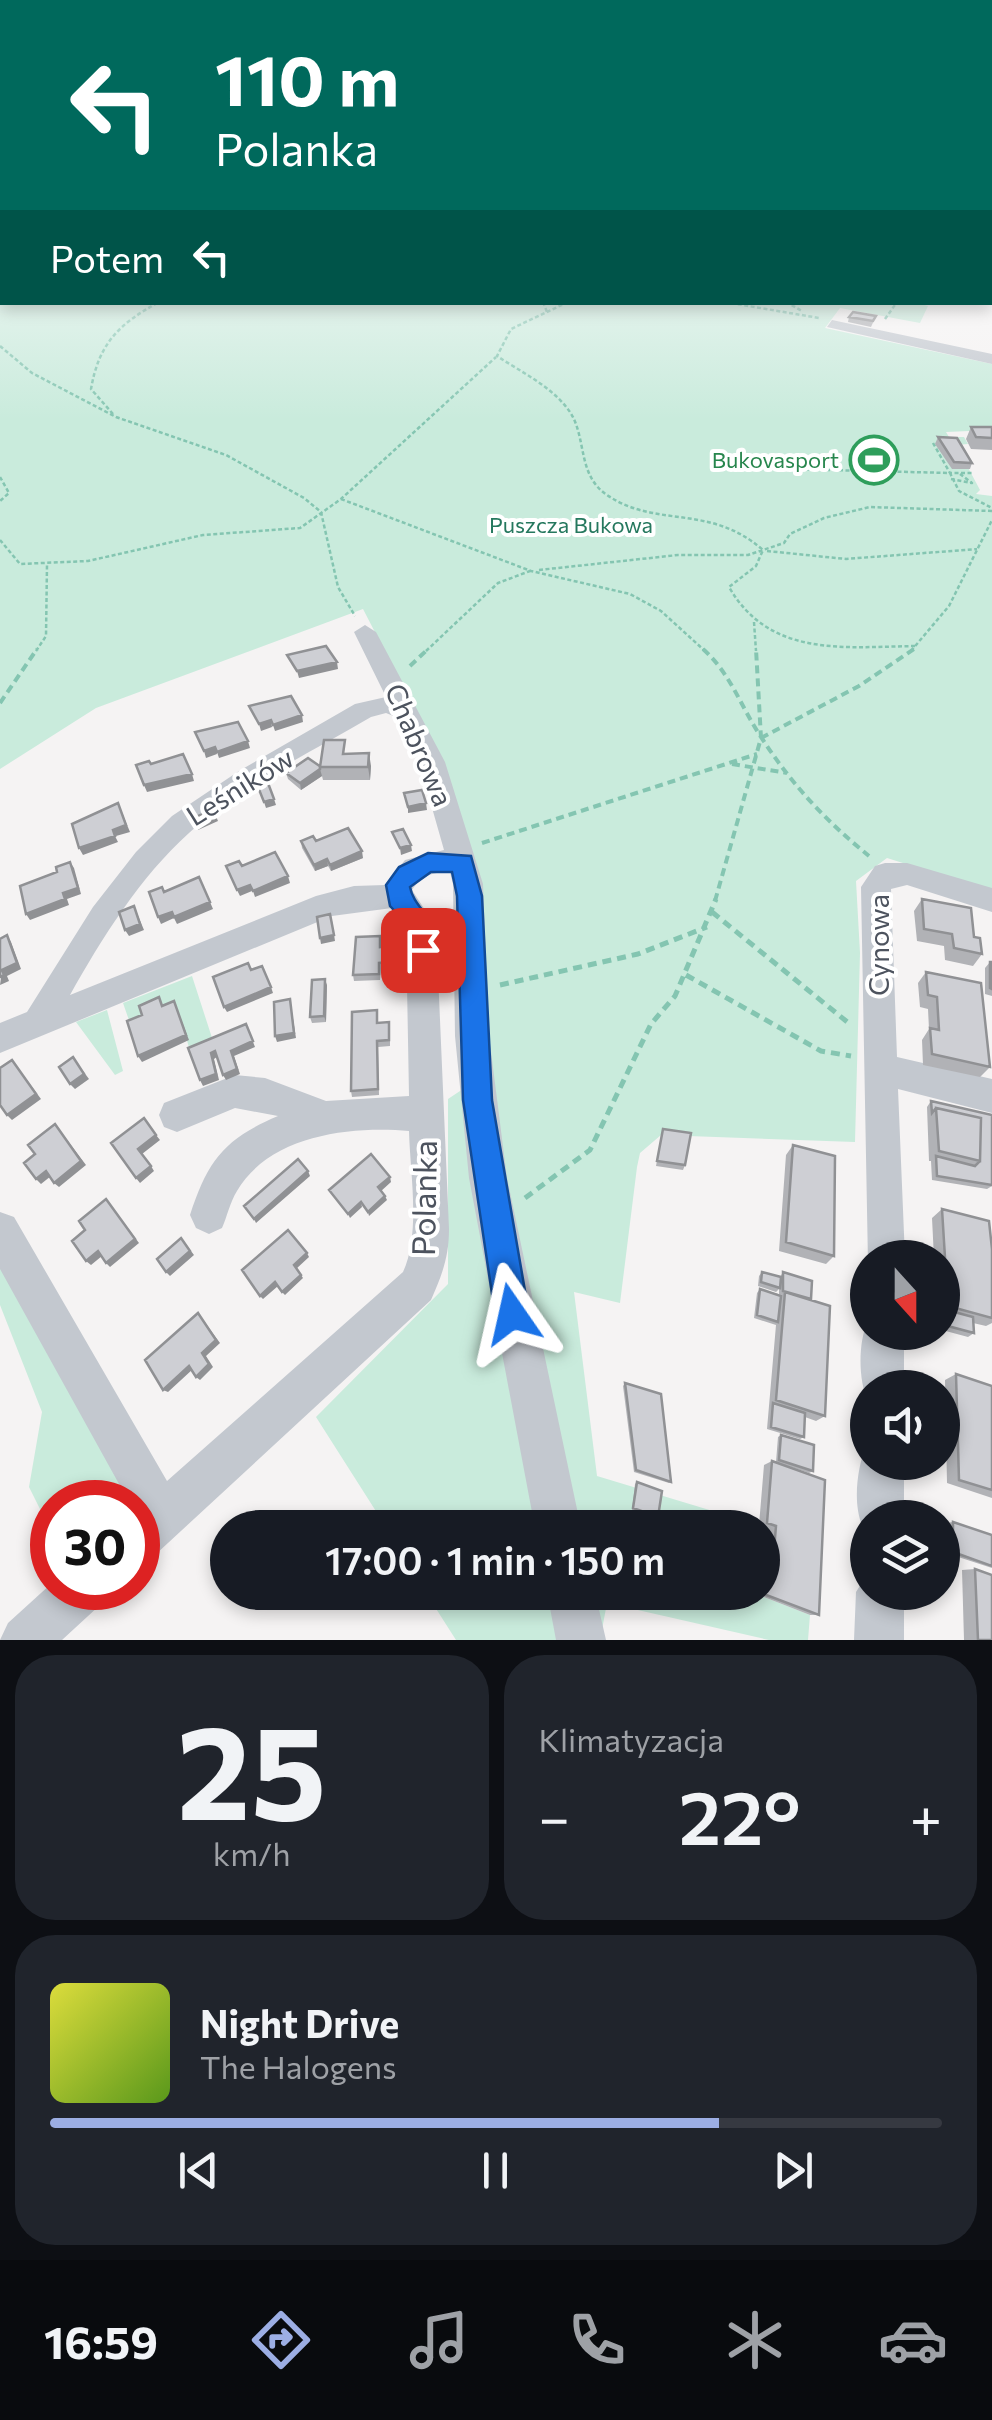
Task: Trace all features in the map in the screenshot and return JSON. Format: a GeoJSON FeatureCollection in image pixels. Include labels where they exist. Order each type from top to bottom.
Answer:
{"type":"FeatureCollection","features":[{"type":"Feature","properties":{"kind":"street"},"geometry":{"type":"LineString","coordinates":[[832,324],[992,359]]}},
{"type":"Feature","properties":{"kind":"street","name":"Chabrowa"},"geometry":{"type":"LineString","coordinates":[[365,632],[409,712],[446,798],[470,896],[470,992],[478,1100],[495,1221],[554,1510]]}},
{"type":"Feature","properties":{"kind":"street","name":"Leśników"},"geometry":{"type":"LineString","coordinates":[[39,1021],[56,986],[154,852],[180,824],[364,710],[388,705],[409,712]]}},
{"type":"Feature","properties":{"kind":"street"},"geometry":{"type":"LineString","coordinates":[[0,1038],[327,905],[354,898],[398,896],[402,878],[418,866],[461,858]]}},
{"type":"Feature","properties":{"kind":"street","name":"Cynowa"},"geometry":{"type":"LineString","coordinates":[[883,1240],[874,1060],[876,887],[885,874],[907,874],[992,900]]}},
{"type":"Feature","properties":{"kind":"street","name":"Polanka"},"geometry":{"type":"LineString","coordinates":[[160,1518],[417,1286],[429,1260],[422,928],[398,896]]}},
{"type":"Feature","properties":{"kind":"street"},"geometry":{"type":"LineString","coordinates":[[874,1060],[992,1096]]}},
{"type":"Feature","properties":{"kind":"street"},"geometry":{"type":"LineString","coordinates":[[177,1115],[204,1099],[244,1088],[324,1117]]}},
{"type":"Feature","properties":{"kind":"street"},"geometry":{"type":"LineString","coordinates":[[210,1214],[219,1178],[276,1134],[324,1117],[361,1111],[426,1115]]}},
{"type":"Feature","properties":{"kind":"street","name":"Polanka"},"geometry":{"type":"LineString","coordinates":[[0,1231],[126,1480]]}},
{"type":"Feature","properties":{"kind":"street"},"geometry":{"type":"LineString","coordinates":[[25,1640],[58,1610]]}},
{"type":"Feature","properties":{"kind":"street"},"geometry":{"type":"LineString","coordinates":[[575,1610],[581,1640]]}},
{"type":"Feature","properties":{"kind":"street"},"geometry":{"type":"LineString","coordinates":[[880,1610],[880,1640]]}},
{"type":"Feature","properties":{"kind":"path"},"geometry":{"type":"LineString","coordinates":[[116,417],[91,389],[96,354],[123,322],[154,305]]}},
{"type":"Feature","properties":{"kind":"path"},"geometry":{"type":"LineString","coordinates":[[544,305],[547,312]]}},
{"type":"Feature","properties":{"kind":"path"},"geometry":{"type":"LineString","coordinates":[[0,542],[20,564],[47,565],[88,561],[203,534],[300,528],[341,499],[497,356],[512,329],[562,305]]}},
{"type":"Feature","properties":{"kind":"path"},"geometry":{"type":"LineString","coordinates":[[745,305],[812,315]]}},
{"type":"Feature","properties":{"kind":"path"},"geometry":{"type":"LineString","coordinates":[[792,305],[832,324]]}},
{"type":"Feature","properties":{"kind":"path"},"geometry":{"type":"LineString","coordinates":[[0,346],[32,374],[116,417],[226,455],[321,512],[338,587],[365,632]]}},
{"type":"Feature","properties":{"kind":"path"},"geometry":{"type":"LineString","coordinates":[[497,356],[567,408],[576,422],[578,450],[601,491],[629,508],[696,513],[748,534],[763,550]]}},
{"type":"Feature","properties":{"kind":"path"},"geometry":{"type":"LineString","coordinates":[[933,443],[962,493],[992,509]]}},
{"type":"Feature","properties":{"kind":"path"},"geometry":{"type":"LineString","coordinates":[[786,469],[972,473]]}},
{"type":"Feature","properties":{"kind":"path"},"geometry":{"type":"LineString","coordinates":[[951,479],[962,484],[973,482],[958,473]]}},
{"type":"Feature","properties":{"kind":"path"},"geometry":{"type":"LineString","coordinates":[[0,476],[9,493],[0,500]]}},
{"type":"Feature","properties":{"kind":"path"},"geometry":{"type":"LineString","coordinates":[[341,499],[531,571],[630,594],[661,611],[724,668],[761,738],[824,820],[885,874]]}},
{"type":"Feature","properties":{"kind":"path"},"geometry":{"type":"LineString","coordinates":[[916,646],[809,646],[739,612],[730,587],[756,566],[763,550],[784,543],[790,534],[824,518],[870,507],[992,509]]}},
{"type":"Feature","properties":{"kind":"path"},"geometry":{"type":"LineString","coordinates":[[761,738],[814,706],[861,686],[916,646],[940,622],[992,520]]}},
{"type":"Feature","properties":{"kind":"path"},"geometry":{"type":"LineString","coordinates":[[391,676],[418,663],[498,583],[531,571],[763,550],[846,559],[978,549]]}},
{"type":"Feature","properties":{"kind":"path"},"geometry":{"type":"LineString","coordinates":[[0,703],[46,636],[47,565]]}},
{"type":"Feature","properties":{"kind":"path"},"geometry":{"type":"LineString","coordinates":[[495,1221],[590,1150],[651,1024],[675,996],[707,927],[761,738],[754,622]]}},
{"type":"Feature","properties":{"kind":"path"},"geometry":{"type":"LineString","coordinates":[[461,858],[518,830],[757,754]]}},
{"type":"Feature","properties":{"kind":"path"},"geometry":{"type":"LineString","coordinates":[[728,763],[787,773]]}},
{"type":"Feature","properties":{"kind":"path"},"geometry":{"type":"LineString","coordinates":[[712,912],[874,1060]]}},
{"type":"Feature","properties":{"kind":"path"},"geometry":{"type":"LineString","coordinates":[[470,992],[638,954],[707,927]]}},
{"type":"Feature","properties":{"kind":"path"},"geometry":{"type":"LineString","coordinates":[[685,974],[821,1051],[874,1060]]}},
{"type":"Feature","properties":{"kind":"green space","name":"Puszcza Bukowa"},"geometry":{"type":"Polygon","coordinates":[[[0,305],[925,305],[928,306],[920,323],[840,308],[825,328],[992,364],[992,430],[946,432],[949,437],[964,437],[968,444],[956,445],[980,490],[976,494],[992,496],[992,891],[887,858],[856,881],[860,953],[855,1142],[661,1135],[640,1153],[620,1303],[574,1292],[597,1476],[709,1510],[375,1510],[316,1417],[448,1284],[448,1099],[481,1077],[476,898],[412,704],[363,609],[96,708],[0,769],[0,305]]]}},
{"type":"Feature","properties":{"kind":"green space"},"geometry":{"type":"Polygon","coordinates":[[[192,976],[214,1044],[191,1054],[177,1007],[165,1012],[162,1004],[145,1020],[131,1026],[123,1003],[192,976]]]}},
{"type":"Feature","properties":{"kind":"green space"},"geometry":{"type":"Polygon","coordinates":[[[107,1010],[123,1071],[115,1075],[76,1022],[107,1010]]]}},
{"type":"Feature","properties":{"kind":"green space"},"geometry":{"type":"Polygon","coordinates":[[[0,1231],[142,1480],[30,1480],[42,1412],[0,1305],[0,1231]]]}},
{"type":"Feature","properties":{"kind":"green space"},"geometry":{"type":"Polygon","coordinates":[[[780,1603],[810,1615],[808,1640],[769,1640],[638,1610],[780,1610],[780,1603]]]}},
{"type":"Feature","properties":{"kind":"green space"},"geometry":{"type":"Polygon","coordinates":[[[437,1610],[606,1610],[600,1640],[456,1640],[437,1610]]]}},
{"type":"Feature","properties":{"kind":"building"},"geometry":{"type":"Polygon","coordinates":[[[853,312],[876,316],[873,321],[849,317],[853,312]]]}},
{"type":"Feature","properties":{"kind":"building"},"geometry":{"type":"Polygon","coordinates":[[[971,427],[992,427],[992,438],[976,437],[971,427]]]}},
{"type":"Feature","properties":{"kind":"building"},"geometry":{"type":"Polygon","coordinates":[[[938,437],[957,438],[972,463],[954,462],[938,437]]]}},
{"type":"Feature","properties":{"kind":"building"},"geometry":{"type":"Polygon","coordinates":[[[326,646],[337,662],[297,671],[287,655],[326,646]]]}},
{"type":"Feature","properties":{"kind":"building"},"geometry":{"type":"Polygon","coordinates":[[[291,696],[302,715],[273,725],[271,720],[259,724],[249,706],[291,696]]]}},
{"type":"Feature","properties":{"kind":"building"},"geometry":{"type":"Polygon","coordinates":[[[238,722],[248,741],[217,752],[215,747],[204,751],[195,732],[238,722]]]}},
{"type":"Feature","properties":{"kind":"building"},"geometry":{"type":"Polygon","coordinates":[[[324,740],[345,740],[343,754],[369,753],[368,767],[320,767],[324,740]]]}},
{"type":"Feature","properties":{"kind":"building"},"geometry":{"type":"Polygon","coordinates":[[[183,754],[192,774],[144,785],[136,765],[183,754]]]}},
{"type":"Feature","properties":{"kind":"building"},"geometry":{"type":"Polygon","coordinates":[[[308,758],[320,769],[300,783],[286,773],[308,758]]]}},
{"type":"Feature","properties":{"kind":"building"},"geometry":{"type":"Polygon","coordinates":[[[268,783],[274,799],[264,802],[258,787],[268,783]]]}},
{"type":"Feature","properties":{"kind":"building"},"geometry":{"type":"Polygon","coordinates":[[[422,790],[426,803],[408,807],[404,793],[422,790]]]}},
{"type":"Feature","properties":{"kind":"building"},"geometry":{"type":"Polygon","coordinates":[[[118,803],[126,825],[113,830],[115,836],[79,848],[72,824],[118,803]]]}},
{"type":"Feature","properties":{"kind":"building"},"geometry":{"type":"Polygon","coordinates":[[[212,810],[215,814],[196,823],[193,818],[212,810]]]}},
{"type":"Feature","properties":{"kind":"building"},"geometry":{"type":"Polygon","coordinates":[[[348,828],[362,851],[330,865],[327,859],[314,865],[301,841],[313,836],[316,841],[348,828]]]}},
{"type":"Feature","properties":{"kind":"building"},"geometry":{"type":"Polygon","coordinates":[[[403,829],[411,845],[400,848],[392,832],[403,829]]]}},
{"type":"Feature","properties":{"kind":"building"},"geometry":{"type":"Polygon","coordinates":[[[275,852],[288,876],[253,891],[250,885],[237,890],[226,866],[239,861],[242,866],[275,852]]]}},
{"type":"Feature","properties":{"kind":"building"},"geometry":{"type":"Polygon","coordinates":[[[70,862],[78,888],[63,893],[65,899],[26,914],[20,886],[57,872],[56,867],[70,862]]]}},
{"type":"Feature","properties":{"kind":"building"},"geometry":{"type":"Polygon","coordinates":[[[199,877],[210,902],[174,917],[172,912],[158,917],[149,892],[162,887],[164,892],[199,877]]]}},
{"type":"Feature","properties":{"kind":"building"},"geometry":{"type":"Polygon","coordinates":[[[922,899],[971,908],[974,937],[980,938],[982,954],[954,948],[952,934],[924,929],[922,899]]]}},
{"type":"Feature","properties":{"kind":"building"},"geometry":{"type":"Polygon","coordinates":[[[134,906],[140,924],[125,930],[119,912],[134,906]]]}},
{"type":"Feature","properties":{"kind":"building"},"geometry":{"type":"Polygon","coordinates":[[[330,914],[334,935],[320,938],[317,917],[330,914]]]}},
{"type":"Feature","properties":{"kind":"building"},"geometry":{"type":"Polygon","coordinates":[[[7,935],[17,963],[2,970],[4,975],[0,977],[0,939],[7,935]]]}},
{"type":"Feature","properties":{"kind":"building"},"geometry":{"type":"Polygon","coordinates":[[[380,936],[380,947],[390,946],[389,962],[379,963],[379,974],[353,975],[356,937],[380,936]]]}},
{"type":"Feature","properties":{"kind":"building"},"geometry":{"type":"Polygon","coordinates":[[[248,963],[251,970],[262,966],[271,987],[224,1007],[213,977],[248,963]]]}},
{"type":"Feature","properties":{"kind":"building"},"geometry":{"type":"Polygon","coordinates":[[[926,972],[981,983],[990,1067],[932,1054],[930,1028],[939,1030],[937,997],[928,995],[926,972]]]}},
{"type":"Feature","properties":{"kind":"building"},"geometry":{"type":"Polygon","coordinates":[[[325,979],[324,1016],[310,1017],[312,980],[325,979]]]}},
{"type":"Feature","properties":{"kind":"building"},"geometry":{"type":"Polygon","coordinates":[[[159,997],[162,1006],[174,1001],[186,1035],[138,1056],[127,1021],[142,1015],[139,1006],[159,997]]]}},
{"type":"Feature","properties":{"kind":"building"},"geometry":{"type":"Polygon","coordinates":[[[290,999],[294,1033],[275,1036],[274,1002],[290,999]]]}},
{"type":"Feature","properties":{"kind":"building"},"geometry":{"type":"Polygon","coordinates":[[[377,1010],[377,1023],[389,1022],[389,1040],[377,1041],[378,1089],[351,1091],[352,1012],[377,1010]]]}},
{"type":"Feature","properties":{"kind":"building"},"geometry":{"type":"Polygon","coordinates":[[[246,1024],[253,1041],[231,1051],[237,1069],[223,1075],[215,1051],[211,1053],[216,1074],[200,1080],[188,1048],[246,1024]]]}},
{"type":"Feature","properties":{"kind":"building"},"geometry":{"type":"Polygon","coordinates":[[[73,1057],[84,1074],[70,1084],[59,1067],[73,1057]]]}},
{"type":"Feature","properties":{"kind":"building"},"geometry":{"type":"Polygon","coordinates":[[[12,1060],[36,1094],[7,1115],[0,1105],[0,1068],[12,1060]]]}},
{"type":"Feature","properties":{"kind":"building"},"geometry":{"type":"Polygon","coordinates":[[[931,1101],[992,1115],[992,1185],[937,1176],[936,1156],[975,1166],[980,1161],[981,1118],[936,1108],[932,1113],[931,1101]]]}},
{"type":"Feature","properties":{"kind":"building"},"geometry":{"type":"Polygon","coordinates":[[[936,1108],[981,1118],[980,1161],[939,1151],[936,1108]]]}},
{"type":"Feature","properties":{"kind":"building"},"geometry":{"type":"Polygon","coordinates":[[[144,1118],[156,1135],[138,1149],[151,1166],[136,1178],[111,1143],[144,1118]]]}},
{"type":"Feature","properties":{"kind":"building"},"geometry":{"type":"Polygon","coordinates":[[[55,1124],[81,1161],[54,1183],[46,1171],[36,1179],[24,1163],[35,1154],[28,1145],[55,1124]]]}},
{"type":"Feature","properties":{"kind":"building"},"geometry":{"type":"Polygon","coordinates":[[[663,1129],[691,1133],[685,1165],[657,1161],[663,1129]]]}},
{"type":"Feature","properties":{"kind":"building"},"geometry":{"type":"Polygon","coordinates":[[[793,1145],[835,1156],[834,1256],[786,1242],[793,1145]]]}},
{"type":"Feature","properties":{"kind":"building"},"geometry":{"type":"Polygon","coordinates":[[[371,1154],[390,1177],[378,1187],[385,1196],[368,1212],[361,1202],[348,1214],[329,1190],[371,1154]]]}},
{"type":"Feature","properties":{"kind":"building"},"geometry":{"type":"Polygon","coordinates":[[[298,1159],[308,1171],[254,1219],[244,1206],[298,1159]]]}},
{"type":"Feature","properties":{"kind":"building"},"geometry":{"type":"Polygon","coordinates":[[[106,1199],[135,1239],[106,1263],[98,1251],[86,1261],[72,1241],[85,1230],[79,1221],[106,1199]]]}},
{"type":"Feature","properties":{"kind":"building"},"geometry":{"type":"Polygon","coordinates":[[[942,1209],[989,1221],[992,1318],[960,1309],[960,1240],[944,1240],[942,1209]]]}},
{"type":"Feature","properties":{"kind":"building"},"geometry":{"type":"Polygon","coordinates":[[[288,1230],[307,1253],[294,1265],[301,1275],[282,1292],[275,1282],[260,1296],[242,1270],[288,1230]]]}},
{"type":"Feature","properties":{"kind":"building"},"geometry":{"type":"Polygon","coordinates":[[[181,1238],[190,1251],[166,1272],[157,1259],[181,1238]]]}},
{"type":"Feature","properties":{"kind":"building"},"geometry":{"type":"Polygon","coordinates":[[[762,1272],[781,1277],[780,1288],[761,1282],[762,1272]]]}},
{"type":"Feature","properties":{"kind":"building"},"geometry":{"type":"Polygon","coordinates":[[[783,1272],[812,1281],[811,1299],[783,1291],[783,1272]]]}},
{"type":"Feature","properties":{"kind":"building"},"geometry":{"type":"Polygon","coordinates":[[[760,1289],[781,1296],[778,1322],[757,1315],[760,1289]]]}},
{"type":"Feature","properties":{"kind":"building"},"geometry":{"type":"Polygon","coordinates":[[[785,1292],[830,1306],[825,1416],[776,1400],[785,1292]]]}},
{"type":"Feature","properties":{"kind":"building"},"geometry":{"type":"Polygon","coordinates":[[[198,1313],[216,1340],[202,1353],[209,1364],[196,1377],[189,1366],[163,1390],[145,1360],[198,1313]]]}},
{"type":"Feature","properties":{"kind":"building"},"geometry":{"type":"Polygon","coordinates":[[[960,1314],[973,1317],[974,1333],[960,1329],[960,1314]]]}},
{"type":"Feature","properties":{"kind":"building"},"geometry":{"type":"Polygon","coordinates":[[[960,1375],[992,1386],[992,1490],[959,1480],[960,1375]]]}},
{"type":"Feature","properties":{"kind":"building"},"geometry":{"type":"Polygon","coordinates":[[[625,1383],[661,1394],[671,1482],[636,1470],[625,1383]]]}},
{"type":"Feature","properties":{"kind":"building"},"geometry":{"type":"Polygon","coordinates":[[[773,1403],[805,1413],[804,1437],[771,1427],[773,1403]]]}},
{"type":"Feature","properties":{"kind":"building"},"geometry":{"type":"Polygon","coordinates":[[[781,1435],[814,1445],[813,1471],[779,1460],[781,1435]]]}},
{"type":"Feature","properties":{"kind":"building"},"geometry":{"type":"Polygon","coordinates":[[[772,1461],[825,1480],[819,1615],[780,1600],[780,1510],[768,1510],[772,1461]]]}},
{"type":"Feature","properties":{"kind":"building"},"geometry":{"type":"Polygon","coordinates":[[[637,1482],[662,1491],[659,1510],[633,1508],[637,1482]]]}},
{"type":"Feature","properties":{"kind":"building"},"geometry":{"type":"Polygon","coordinates":[[[960,1524],[992,1535],[992,1566],[960,1555],[960,1524]]]}},
{"type":"Feature","properties":{"kind":"building"},"geometry":{"type":"Polygon","coordinates":[[[975,1569],[992,1575],[992,1640],[978,1640],[975,1569]]]}},
{"type":"Feature","properties":{"kind":"place","name":"Bukovasport"},"geometry":{"type":"Point","coordinates":[874,460]}},
{"type":"Feature","properties":{"kind":"route"},"geometry":{"type":"LineString","coordinates":[[423,950],[420,920],[399,898],[398,885],[407,874],[428,862],[462,862],[470,896],[472,1036],[478,1100],[512,1314]]}}]}
